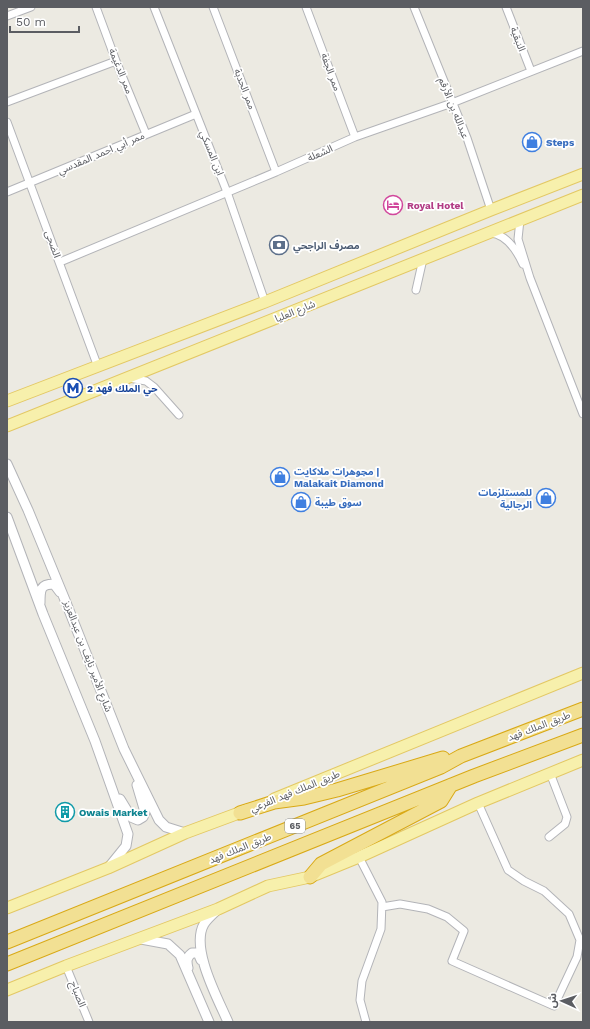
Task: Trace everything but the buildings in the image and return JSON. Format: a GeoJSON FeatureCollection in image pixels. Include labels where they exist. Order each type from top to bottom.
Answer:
{"type":"FeatureCollection","features":[{"type":"Feature","properties":{"kind":"highway","name":"طريق الملك فهد"},"geometry":{"type":"LineString","coordinates":[[7,942],[441,768],[461,756],[583,709]]}},
{"type":"Feature","properties":{"kind":"highway","name":"طريق الملك فهد"},"geometry":{"type":"LineString","coordinates":[[7,964],[451,785],[583,735]]}},
{"type":"Feature","properties":{"kind":"highway"},"geometry":{"type":"LineString","coordinates":[[240,813],[274,802],[304,798],[445,758],[461,756]]}},
{"type":"Feature","properties":{"kind":"highway"},"geometry":{"type":"LineString","coordinates":[[310,877],[321,864],[441,801],[451,785]]}},
{"type":"Feature","properties":{"kind":"main road","name":"شارع العليا"},"geometry":{"type":"LineString","coordinates":[[7,401],[265,302],[583,174]]}},
{"type":"Feature","properties":{"kind":"main road","name":"شارع العليا"},"geometry":{"type":"LineString","coordinates":[[7,426],[583,195]]}},
{"type":"Feature","properties":{"kind":"main road","name":"طريق الملك فهد الفرعي"},"geometry":{"type":"LineString","coordinates":[[7,908],[108,868],[185,834],[583,673]]}},
{"type":"Feature","properties":{"kind":"main road"},"geometry":{"type":"LineString","coordinates":[[7,990],[66,966],[218,909],[268,886],[310,877],[359,857],[478,803],[583,760]]}},
{"type":"Feature","properties":{"kind":"street"},"geometry":{"type":"LineString","coordinates":[[7,16],[31,7]]}},
{"type":"Feature","properties":{"kind":"street","name":"ممر الدغيمة"},"geometry":{"type":"LineString","coordinates":[[96,7],[146,134]]}},
{"type":"Feature","properties":{"kind":"street","name":"ابن المسكي"},"geometry":{"type":"LineString","coordinates":[[154,7],[227,192],[265,302]]}},
{"type":"Feature","properties":{"kind":"street","name":"ممر الحدبة"},"geometry":{"type":"LineString","coordinates":[[213,7],[276,172]]}},
{"type":"Feature","properties":{"kind":"street","name":"ممر الجفة"},"geometry":{"type":"LineString","coordinates":[[306,7],[355,137]]}},
{"type":"Feature","properties":{"kind":"street","name":"عبدالله بن الأرقم"},"geometry":{"type":"LineString","coordinates":[[414,7],[467,138],[491,210]]}},
{"type":"Feature","properties":{"kind":"street","name":"النبقية"},"geometry":{"type":"LineString","coordinates":[[506,7],[531,71]]}},
{"type":"Feature","properties":{"kind":"street","name":"الشعلة"},"geometry":{"type":"LineString","coordinates":[[60,262],[276,172],[355,137],[452,102],[583,51]]}},
{"type":"Feature","properties":{"kind":"street"},"geometry":{"type":"LineString","coordinates":[[7,102],[116,61]]}},
{"type":"Feature","properties":{"kind":"street","name":"ممر أبي احمد المقدسي"},"geometry":{"type":"LineString","coordinates":[[7,192],[196,114]]}},
{"type":"Feature","properties":{"kind":"street","name":"الضحى"},"geometry":{"type":"LineString","coordinates":[[7,122],[98,366]]}},
{"type":"Feature","properties":{"kind":"street"},"geometry":{"type":"LineString","coordinates":[[520,220],[518,239],[530,278]]}},
{"type":"Feature","properties":{"kind":"street"},"geometry":{"type":"LineString","coordinates":[[488,233],[493,233],[506,239],[521,258],[583,414]]}},
{"type":"Feature","properties":{"kind":"street"},"geometry":{"type":"LineString","coordinates":[[416,290],[423,259]]}},
{"type":"Feature","properties":{"kind":"street"},"geometry":{"type":"LineString","coordinates":[[129,378],[146,381],[154,387],[179,416]]}},
{"type":"Feature","properties":{"kind":"street","name":"شارع الأمير نايف بن عبدالعزيز"},"geometry":{"type":"LineString","coordinates":[[7,464],[28,510],[65,600],[124,749],[159,820],[166,827],[185,834]]}},
{"type":"Feature","properties":{"kind":"street"},"geometry":{"type":"LineString","coordinates":[[7,517],[43,614],[104,766],[128,834],[126,846],[108,868]]}},
{"type":"Feature","properties":{"kind":"street"},"geometry":{"type":"LineString","coordinates":[[43,614],[40,602],[40,593],[42,586],[45,584],[54,584],[65,600]]}},
{"type":"Feature","properties":{"kind":"street"},"geometry":{"type":"LineString","coordinates":[[104,766],[131,817],[138,820],[145,812],[124,749]]}},
{"type":"Feature","properties":{"kind":"street"},"geometry":{"type":"LineString","coordinates":[[549,837],[565,824],[567,817],[550,773]]}},
{"type":"Feature","properties":{"kind":"street"},"geometry":{"type":"LineString","coordinates":[[382,907],[400,904],[428,909],[447,917],[464,931],[452,961],[554,1006],[576,957],[580,940],[569,914],[544,891],[524,881],[508,870],[478,803]]}},
{"type":"Feature","properties":{"kind":"street"},"geometry":{"type":"LineString","coordinates":[[359,857],[382,902],[381,929],[362,981],[360,1000],[366,1022]]}},
{"type":"Feature","properties":{"kind":"street"},"geometry":{"type":"LineString","coordinates":[[202,961],[200,937],[204,925],[218,909]]}},
{"type":"Feature","properties":{"kind":"street"},"geometry":{"type":"LineString","coordinates":[[140,939],[168,944],[180,955],[208,1022]]}},
{"type":"Feature","properties":{"kind":"street"},"geometry":{"type":"LineString","coordinates":[[190,976],[186,962],[187,957],[192,952],[198,953],[228,1022]]}},
{"type":"Feature","properties":{"kind":"street","name":"الصباح"},"geometry":{"type":"LineString","coordinates":[[66,966],[89,1022]]}},
{"type":"Feature","properties":{"kind":"place","name":"Steps"},"geometry":{"type":"Point","coordinates":[532,142]}},
{"type":"Feature","properties":{"kind":"place","name":"Royal Hotel"},"geometry":{"type":"Point","coordinates":[393,205]}},
{"type":"Feature","properties":{"kind":"place","name":"مصرف الراجحي"},"geometry":{"type":"Point","coordinates":[279,245]}},
{"type":"Feature","properties":{"kind":"place","name":"حي الملك فهد 2"},"geometry":{"type":"Point","coordinates":[73,388]}},
{"type":"Feature","properties":{"kind":"place","name":"مجوهرات ملاكايت | Malakait Diamond"},"geometry":{"type":"Point","coordinates":[280,477]}},
{"type":"Feature","properties":{"kind":"place","name":"للمستلزمات الرجالية"},"geometry":{"type":"Point","coordinates":[546,498]}},
{"type":"Feature","properties":{"kind":"place","name":"سوق طيبة"},"geometry":{"type":"Point","coordinates":[301,502]}},
{"type":"Feature","properties":{"kind":"place","name":"Owais Market"},"geometry":{"type":"Point","coordinates":[65,812]}}]}
